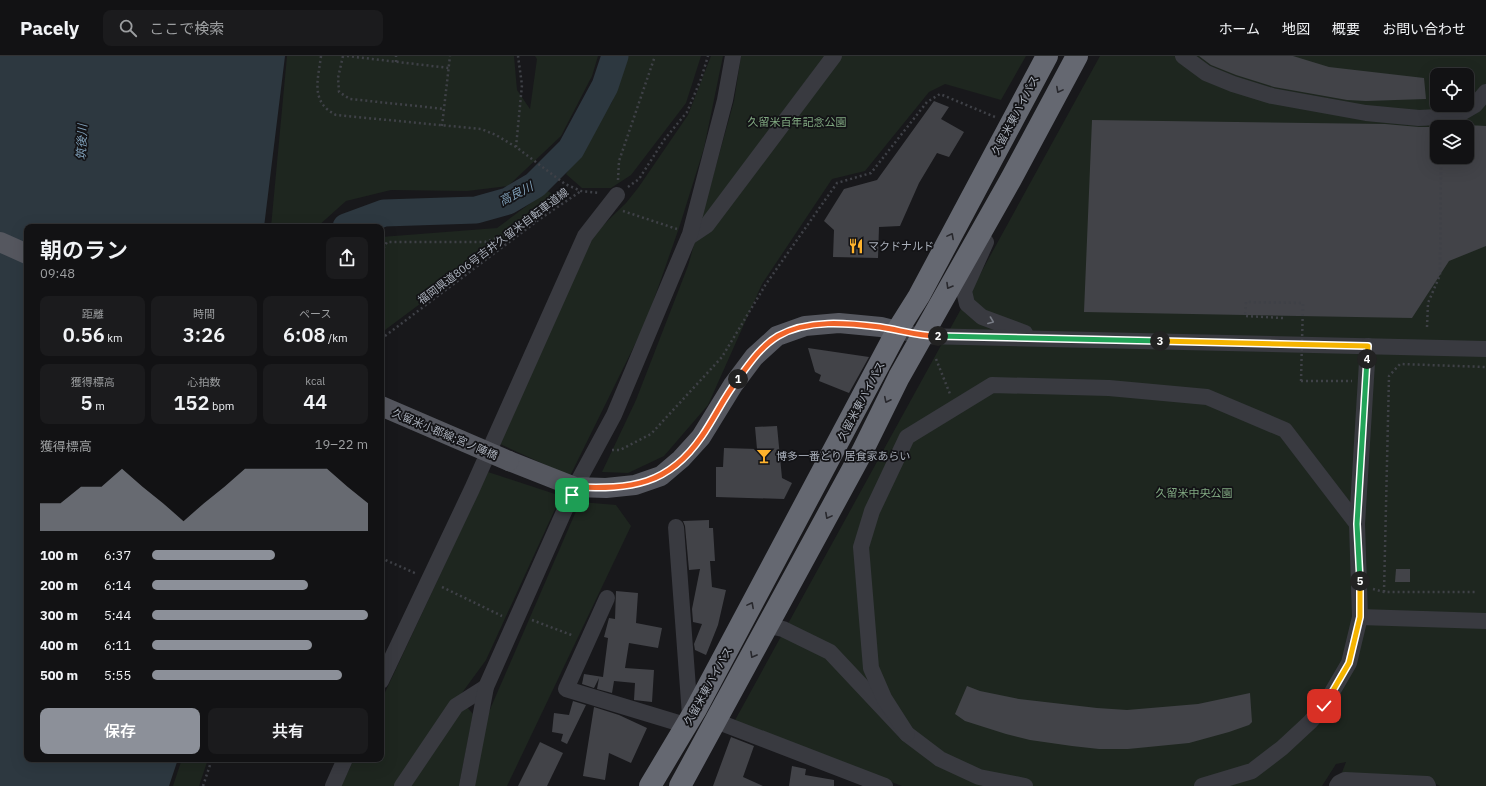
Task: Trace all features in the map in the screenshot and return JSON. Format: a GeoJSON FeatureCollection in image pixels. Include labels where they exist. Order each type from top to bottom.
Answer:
{"type":"FeatureCollection","features":[{"type":"Feature","properties":{"kind":"highway","name":"久留米東バイパス"},"geometry":{"type":"LineString","coordinates":[[650,786],[696,709],[897,331],[919,296],[1047,56]]}},
{"type":"Feature","properties":{"kind":"highway","name":"久留米東バイパス"},"geometry":{"type":"LineString","coordinates":[[680,786],[769,626],[862,452],[899,377],[1077,56]]}},
{"type":"Feature","properties":{"kind":"main road"},"geometry":{"type":"LineString","coordinates":[[0,242],[24,253]]}},
{"type":"Feature","properties":{"kind":"main road"},"geometry":{"type":"LineString","coordinates":[[567,484],[606,488],[635,485],[661,476],[681,460],[701,437],[733,385],[754,357],[777,336],[805,326],[838,323],[897,331]]}},
{"type":"Feature","properties":{"kind":"main road","name":"久留米小郡線;宮ノ陣橋"},"geometry":{"type":"LineString","coordinates":[[384,407],[509,461],[567,484]]}},
{"type":"Feature","properties":{"kind":"street"},"geometry":{"type":"LineString","coordinates":[[467,786],[486,687],[517,618],[567,484],[595,450],[614,415],[690,236],[725,100],[733,56]]}},
{"type":"Feature","properties":{"kind":"street"},"geometry":{"type":"LineString","coordinates":[[690,236],[706,225],[834,56]]}},
{"type":"Feature","properties":{"kind":"street"},"geometry":{"type":"LineString","coordinates":[[1183,56],[1206,73],[1233,84],[1272,96],[1366,113],[1419,118],[1456,116],[1475,105],[1486,92]]}},
{"type":"Feature","properties":{"kind":"street"},"geometry":{"type":"LineString","coordinates":[[1010,179],[986,242],[964,291],[967,304],[982,317],[1043,338]]}},
{"type":"Feature","properties":{"kind":"street"},"geometry":{"type":"LineString","coordinates":[[384,675],[472,489],[585,236],[617,195]]}},
{"type":"Feature","properties":{"kind":"street"},"geometry":{"type":"LineString","coordinates":[[897,331],[922,336],[1486,349]]}},
{"type":"Feature","properties":{"kind":"street"},"geometry":{"type":"LineString","coordinates":[[1202,786],[1252,771],[1282,748],[1310,722],[1324,706],[1349,663],[1360,617],[1357,524],[1368,346]]}},
{"type":"Feature","properties":{"kind":"street"},"geometry":{"type":"LineString","coordinates":[[907,734],[884,698],[871,668],[861,547],[872,511],[907,437],[992,385],[1109,388],[1207,397],[1285,430],[1357,524]]}},
{"type":"Feature","properties":{"kind":"street"},"geometry":{"type":"LineString","coordinates":[[674,746],[690,716],[676,527]]}},
{"type":"Feature","properties":{"kind":"street"},"geometry":{"type":"LineString","coordinates":[[607,598],[566,689],[685,725]]}},
{"type":"Feature","properties":{"kind":"street"},"geometry":{"type":"LineString","coordinates":[[1360,617],[1486,621]]}},
{"type":"Feature","properties":{"kind":"street"},"geometry":{"type":"LineString","coordinates":[[769,626],[783,629],[830,652],[907,734],[940,759],[979,777],[1025,786]]}},
{"type":"Feature","properties":{"kind":"street"},"geometry":{"type":"LineString","coordinates":[[402,786],[456,706],[486,687]]}},
{"type":"Feature","properties":{"kind":"street"},"geometry":{"type":"LineString","coordinates":[[716,721],[885,786]]}},
{"type":"Feature","properties":{"kind":"street"},"geometry":{"type":"LineString","coordinates":[[333,786],[344,762]]}},
{"type":"Feature","properties":{"kind":"street"},"geometry":{"type":"LineString","coordinates":[[1337,786],[1345,780],[1427,784],[1428,786]]}},
{"type":"Feature","properties":{"kind":"path","name":"福岡県道806号吉井久留米自転車道線"},"geometry":{"type":"LineString","coordinates":[[320,56],[317,90],[320,101],[326,110],[336,115],[481,129],[496,135],[516,147],[565,184],[581,191],[537,221],[384,337]]}},
{"type":"Feature","properties":{"kind":"path"},"geometry":{"type":"LineString","coordinates":[[343,56],[338,78],[339,92],[350,99],[445,109]]}},
{"type":"Feature","properties":{"kind":"path"},"geometry":{"type":"LineString","coordinates":[[347,56],[449,68]]}},
{"type":"Feature","properties":{"kind":"path"},"geometry":{"type":"LineString","coordinates":[[396,56],[396,62]]}},
{"type":"Feature","properties":{"kind":"path"},"geometry":{"type":"LineString","coordinates":[[442,126],[450,56]]}},
{"type":"Feature","properties":{"kind":"path"},"geometry":{"type":"LineString","coordinates":[[516,147],[522,85],[518,56]]}},
{"type":"Feature","properties":{"kind":"path"},"geometry":{"type":"LineString","coordinates":[[617,195],[619,161],[655,56]]}},
{"type":"Feature","properties":{"kind":"path"},"geometry":{"type":"LineString","coordinates":[[617,195],[639,179],[664,140],[687,112],[701,79],[708,56]]}},
{"type":"Feature","properties":{"kind":"path"},"geometry":{"type":"LineString","coordinates":[[595,450],[620,450],[651,434],[722,357],[766,284],[837,183],[871,173],[927,102],[940,94],[1010,123]]}},
{"type":"Feature","properties":{"kind":"path"},"geometry":{"type":"LineString","coordinates":[[1427,327],[1428,303],[1440,275],[1441,164]]}},
{"type":"Feature","properties":{"kind":"path"},"geometry":{"type":"LineString","coordinates":[[621,210],[690,236]]}},
{"type":"Feature","properties":{"kind":"path"},"geometry":{"type":"LineString","coordinates":[[384,248],[388,242],[485,242],[506,235],[526,221],[537,221]]}},
{"type":"Feature","properties":{"kind":"path"},"geometry":{"type":"LineString","coordinates":[[1283,318],[1245,316],[1246,302],[1303,303],[1301,381],[1353,381]]}},
{"type":"Feature","properties":{"kind":"path"},"geometry":{"type":"LineString","coordinates":[[936,358],[955,408]]}},
{"type":"Feature","properties":{"kind":"path"},"geometry":{"type":"LineString","coordinates":[[1384,592],[1388,376],[1400,364],[1486,367]]}},
{"type":"Feature","properties":{"kind":"path"},"geometry":{"type":"LineString","coordinates":[[384,559],[421,576]]}},
{"type":"Feature","properties":{"kind":"path"},"geometry":{"type":"LineString","coordinates":[[439,586],[517,618],[588,642]]}},
{"type":"Feature","properties":{"kind":"path"},"geometry":{"type":"LineString","coordinates":[[1360,586],[1384,592],[1476,592]]}},
{"type":"Feature","properties":{"kind":"path"},"geometry":{"type":"LineString","coordinates":[[203,786],[211,762]]}},
{"type":"Feature","properties":{"kind":"green space"},"geometry":{"type":"Polygon","coordinates":[[[287,56],[514,56],[517,90],[530,109],[537,59],[535,56],[598,56],[592,76],[561,136],[508,186],[467,191],[391,190],[346,201],[320,224],[271,224],[287,56]]]}},
{"type":"Feature","properties":{"kind":"green space"},"geometry":{"type":"Polygon","coordinates":[[[624,56],[701,56],[686,103],[631,175],[611,188],[582,188],[566,174],[612,102],[624,56]]]}},
{"type":"Feature","properties":{"kind":"green space"},"geometry":{"type":"Polygon","coordinates":[[[711,56],[723,56],[704,148],[679,228],[646,322],[570,476],[500,444],[591,237],[626,203],[638,188],[688,115],[711,56]]]}},
{"type":"Feature","properties":{"kind":"green space","name":"久留米百年記念公園"},"geometry":{"type":"Polygon","coordinates":[[[741,56],[1026,56],[1001,100],[945,84],[929,92],[865,171],[832,179],[762,284],[708,405],[664,456],[628,473],[602,472],[636,400],[688,266],[734,101],[741,56]]]}},
{"type":"Feature","properties":{"kind":"green space","name":"久留米中央公園"},"geometry":{"type":"Polygon","coordinates":[[[1100,56],[1486,56],[1486,786],[1440,786],[1426,779],[1341,775],[1346,762],[1336,764],[1322,786],[902,786],[734,722],[1100,56]]]}},
{"type":"Feature","properties":{"kind":"green space"},"geometry":{"type":"Polygon","coordinates":[[[547,191],[562,198],[384,331],[384,237],[497,228],[547,191]]]}},
{"type":"Feature","properties":{"kind":"green space"},"geometry":{"type":"Polygon","coordinates":[[[488,472],[561,496],[486,660],[394,786],[341,786],[353,762],[384,762],[384,695],[488,472]]]}},
{"type":"Feature","properties":{"kind":"green space"},"geometry":{"type":"Polygon","coordinates":[[[580,502],[616,505],[631,526],[507,786],[472,786],[488,714],[580,502]]]}},
{"type":"Feature","properties":{"kind":"green space"},"geometry":{"type":"Polygon","coordinates":[[[465,705],[473,714],[459,786],[405,786],[465,705]]]}},
{"type":"Feature","properties":{"kind":"green space"},"geometry":{"type":"Polygon","coordinates":[[[181,762],[207,762],[199,786],[173,786],[181,762]]]}},
{"type":"Feature","properties":{"kind":"water","name":"筑後川"},"geometry":{"type":"Polygon","coordinates":[[[0,56],[285,56],[264,224],[24,224],[24,762],[177,762],[169,786],[0,786],[0,56]]]}},
{"type":"Feature","properties":{"kind":"building"},"geometry":{"type":"Polygon","coordinates":[[[1199,56],[1293,56],[1329,67],[1424,78],[1426,99],[1366,101],[1347,100],[1274,87],[1211,65],[1199,56]]]}},
{"type":"Feature","properties":{"kind":"building"},"geometry":{"type":"Polygon","coordinates":[[[934,101],[949,107],[941,119],[964,132],[949,157],[937,153],[919,183],[900,226],[879,227],[878,258],[833,257],[834,230],[824,221],[844,189],[877,180],[934,101]]]}},
{"type":"Feature","properties":{"kind":"building"},"geometry":{"type":"Polygon","coordinates":[[[1092,120],[1385,124],[1430,127],[1430,164],[1474,164],[1474,125],[1486,126],[1486,246],[1449,261],[1412,318],[1084,312],[1092,120]]]}},
{"type":"Feature","properties":{"kind":"building"},"geometry":{"type":"Polygon","coordinates":[[[808,348],[869,357],[849,393],[819,381],[821,375],[815,372],[808,348]]]}},
{"type":"Feature","properties":{"kind":"building"},"geometry":{"type":"Polygon","coordinates":[[[777,426],[782,478],[792,483],[784,499],[716,497],[716,467],[723,467],[724,448],[757,449],[755,427],[777,426]]]}},
{"type":"Feature","properties":{"kind":"building"},"geometry":{"type":"Polygon","coordinates":[[[709,520],[709,528],[713,528],[715,561],[710,561],[712,587],[726,590],[718,625],[706,655],[695,650],[694,644],[702,624],[693,622],[692,609],[700,569],[689,570],[685,526],[683,521],[709,520]]]}},
{"type":"Feature","properties":{"kind":"building"},"geometry":{"type":"Polygon","coordinates":[[[1396,569],[1410,569],[1410,582],[1395,582],[1396,569]]]}},
{"type":"Feature","properties":{"kind":"building"},"geometry":{"type":"Polygon","coordinates":[[[616,591],[638,593],[636,623],[662,628],[658,648],[629,643],[625,668],[654,670],[652,702],[634,700],[635,683],[614,681],[612,693],[597,689],[599,678],[594,688],[582,684],[584,674],[603,677],[608,638],[604,637],[609,618],[615,619],[616,591]]]}},
{"type":"Feature","properties":{"kind":"building"},"geometry":{"type":"Polygon","coordinates":[[[967,686],[980,691],[1019,699],[1127,710],[1198,704],[1250,693],[1252,722],[1249,725],[1229,732],[1189,743],[1128,749],[1099,749],[1072,746],[1030,740],[965,721],[955,714],[967,686]]]}},
{"type":"Feature","properties":{"kind":"building"},"geometry":{"type":"Polygon","coordinates":[[[573,701],[586,705],[567,744],[561,741],[563,734],[552,732],[554,713],[569,715],[573,701]]]}},
{"type":"Feature","properties":{"kind":"building"},"geometry":{"type":"Polygon","coordinates":[[[594,707],[619,715],[647,728],[631,763],[609,753],[605,780],[583,776],[594,707]]]}},
{"type":"Feature","properties":{"kind":"building"},"geometry":{"type":"Polygon","coordinates":[[[731,737],[754,746],[743,777],[763,786],[713,786],[731,737]]]}},
{"type":"Feature","properties":{"kind":"building"},"geometry":{"type":"Polygon","coordinates":[[[540,742],[563,753],[547,786],[518,786],[540,742]]]}},
{"type":"Feature","properties":{"kind":"building"},"geometry":{"type":"Polygon","coordinates":[[[792,766],[806,769],[805,775],[834,780],[834,786],[789,786],[792,766]]]}},
{"type":"Feature","properties":{"kind":"waterway","name":"高良川"},"geometry":{"type":"LineString","coordinates":[[354,224],[384,213],[476,210],[508,201],[535,185],[571,149],[605,86],[615,56]]}},
{"type":"Feature","properties":{"kind":"place","name":"マクドナルド"},"geometry":{"type":"Point","coordinates":[856,246]}},
{"type":"Feature","properties":{"kind":"place","name":"博多一番どり 居食家あらい"},"geometry":{"type":"Point","coordinates":[764,456]}},
{"type":"Feature","properties":{"kind":"route"},"geometry":{"type":"LineString","coordinates":[[572,495],[575,487],[606,488],[635,485],[661,476],[681,460],[701,437],[733,385],[754,357],[777,336],[805,326],[838,323],[881,328],[922,336],[1368,346],[1357,524],[1360,617],[1349,663],[1324,706]]}}]}
